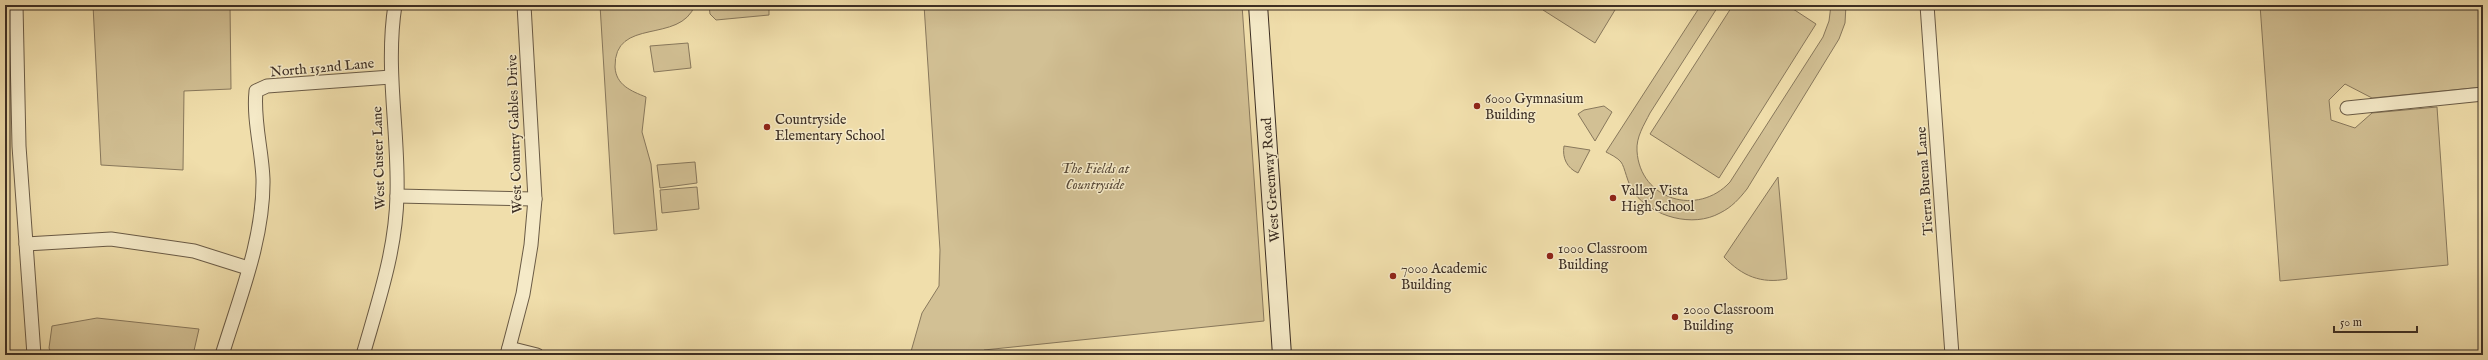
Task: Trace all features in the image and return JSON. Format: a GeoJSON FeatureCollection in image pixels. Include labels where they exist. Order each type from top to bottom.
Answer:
{"type":"FeatureCollection","features":[{"type":"Feature","properties":{"kind":"main road","name":"West Greenway Road"},"geometry":{"type":"LineString","coordinates":[[1258,5],[1282,355]]}},
{"type":"Feature","properties":{"kind":"street"},"geometry":{"type":"LineString","coordinates":[[16,5],[19,146],[34,355]]}},
{"type":"Feature","properties":{"kind":"street","name":"West Custer Lane"},"geometry":{"type":"LineString","coordinates":[[363,355],[388,268],[397,196],[391,78],[395,5]]}},
{"type":"Feature","properties":{"kind":"street","name":"West Country Gables Drive"},"geometry":{"type":"LineString","coordinates":[[508,351],[524,294],[531,245],[535,199],[524,5]]}},
{"type":"Feature","properties":{"kind":"street","name":"Tierra Buena Lane"},"geometry":{"type":"LineString","coordinates":[[1927,5],[1952,355]]}},
{"type":"Feature","properties":{"kind":"street","name":"North 152nd Lane"},"geometry":{"type":"LineString","coordinates":[[248,268],[259,229],[263,180],[255,104],[256,91],[267,86],[391,78]]}},
{"type":"Feature","properties":{"kind":"street"},"geometry":{"type":"LineString","coordinates":[[2347,108],[2483,94]]}},
{"type":"Feature","properties":{"kind":"street"},"geometry":{"type":"LineString","coordinates":[[397,196],[535,199]]}},
{"type":"Feature","properties":{"kind":"street"},"geometry":{"type":"LineString","coordinates":[[26,244],[111,239],[194,250],[248,268],[222,355]]}},
{"type":"Feature","properties":{"kind":"street"},"geometry":{"type":"LineString","coordinates":[[508,351],[537,355]]}},
{"type":"Feature","properties":{"kind":"green space"},"geometry":{"type":"Polygon","coordinates":[[[93,5],[230,5],[231,89],[184,91],[183,170],[101,165],[93,5]]]}},
{"type":"Feature","properties":{"kind":"green space"},"geometry":{"type":"Polygon","coordinates":[[[600,5],[695,5],[687,17],[676,24],[636,36],[625,41],[618,51],[615,67],[621,83],[630,90],[646,97],[642,132],[651,164],[657,230],[614,234],[600,5]]]}},
{"type":"Feature","properties":{"kind":"green space"},"geometry":{"type":"Polygon","coordinates":[[[709,5],[769,5],[769,15],[716,20],[710,14],[709,5]]]}},
{"type":"Feature","properties":{"kind":"green space","name":"The Fields at Countryside"},"geometry":{"type":"Polygon","coordinates":[[[924,5],[1242,5],[1264,321],[984,350],[985,355],[910,355],[922,313],[939,286],[940,250],[924,5]]]}},
{"type":"Feature","properties":{"kind":"green space"},"geometry":{"type":"Polygon","coordinates":[[[1546,5],[1618,5],[1595,43],[1543,10],[1546,5]]]}},
{"type":"Feature","properties":{"kind":"green space"},"geometry":{"type":"Polygon","coordinates":[[[1701,5],[1719,5],[1650,113],[1641,131],[1637,146],[1641,168],[1648,181],[1659,192],[1673,198],[1687,200],[1702,199],[1717,193],[1730,182],[1823,37],[1829,21],[1831,5],[1846,5],[1845,23],[1839,39],[1747,189],[1735,202],[1720,213],[1698,220],[1686,220],[1662,214],[1642,201],[1634,193],[1621,162],[1606,152],[1701,5]]]}},
{"type":"Feature","properties":{"kind":"green space"},"geometry":{"type":"Polygon","coordinates":[[[1733,5],[1787,5],[1816,24],[1719,178],[1650,134],[1733,5]]]}},
{"type":"Feature","properties":{"kind":"green space"},"geometry":{"type":"Polygon","coordinates":[[[2260,5],[2483,5],[2483,87],[2372,98],[2345,84],[2329,100],[2331,120],[2355,128],[2372,113],[2437,107],[2448,265],[2280,281],[2260,5]]]}},
{"type":"Feature","properties":{"kind":"green space"},"geometry":{"type":"Polygon","coordinates":[[[688,43],[691,68],[654,72],[650,46],[688,43]]]}},
{"type":"Feature","properties":{"kind":"green space"},"geometry":{"type":"Polygon","coordinates":[[[1604,106],[1612,112],[1595,141],[1578,114],[1584,110],[1604,106]]]}},
{"type":"Feature","properties":{"kind":"green space"},"geometry":{"type":"Polygon","coordinates":[[[1564,146],[1590,150],[1578,173],[1574,171],[1566,162],[1564,146]]]}},
{"type":"Feature","properties":{"kind":"green space"},"geometry":{"type":"Polygon","coordinates":[[[695,162],[697,183],[660,188],[657,165],[695,162]]]}},
{"type":"Feature","properties":{"kind":"green space"},"geometry":{"type":"Polygon","coordinates":[[[1778,177],[1787,279],[1760,279],[1745,274],[1724,257],[1778,177]]]}},
{"type":"Feature","properties":{"kind":"green space"},"geometry":{"type":"Polygon","coordinates":[[[697,187],[699,209],[662,213],[660,190],[697,187]]]}},
{"type":"Feature","properties":{"kind":"green space"},"geometry":{"type":"Polygon","coordinates":[[[97,318],[199,329],[193,355],[52,355],[49,348],[52,326],[97,318]]]}},
{"type":"Feature","properties":{"kind":"place","name":"6000 Gymnasium Building"},"geometry":{"type":"Point","coordinates":[1477,106]}},
{"type":"Feature","properties":{"kind":"place","name":"Countryside Elementary School"},"geometry":{"type":"Point","coordinates":[767,127]}},
{"type":"Feature","properties":{"kind":"place","name":"Valley Vista High School"},"geometry":{"type":"Point","coordinates":[1613,198]}},
{"type":"Feature","properties":{"kind":"place","name":"1000 Classroom Building"},"geometry":{"type":"Point","coordinates":[1550,256]}},
{"type":"Feature","properties":{"kind":"place","name":"7000 Academic Building"},"geometry":{"type":"Point","coordinates":[1393,276]}},
{"type":"Feature","properties":{"kind":"place","name":"2000 Classroom Building"},"geometry":{"type":"Point","coordinates":[1675,317]}}]}
